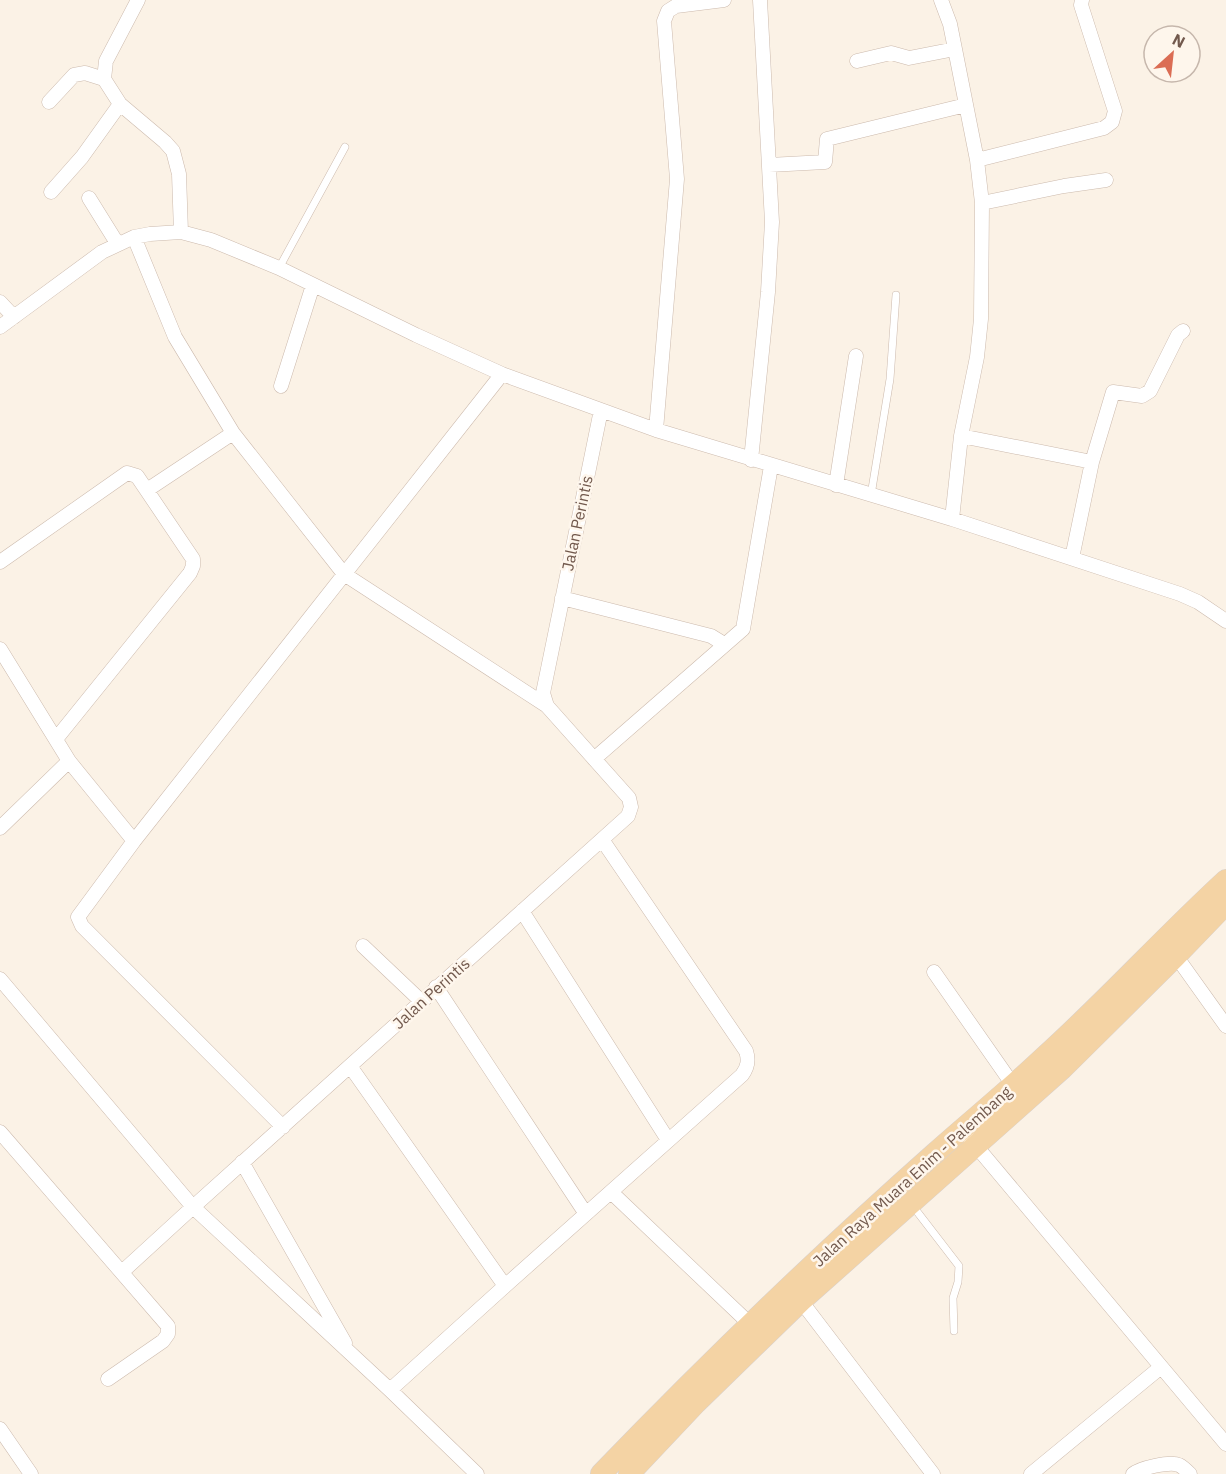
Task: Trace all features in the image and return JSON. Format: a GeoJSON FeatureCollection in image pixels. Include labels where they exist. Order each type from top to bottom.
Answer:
{"type":"FeatureCollection","features":[{"type":"Feature","properties":{"kind":"main road","name":"Jalan Raya Muara Enim - Palembang"},"geometry":{"type":"LineString","coordinates":[[601,1474],[676,1396],[813,1264],[1013,1085],[1226,880]]}},
{"type":"Feature","properties":{"kind":"main road","name":"Jalan Raya Muara Enim - Palembang"},"geometry":{"type":"LineString","coordinates":[[629,1474],[689,1410],[801,1301],[1062,1069],[1226,904]]}},
{"type":"Feature","properties":{"kind":"street"},"geometry":{"type":"LineString","coordinates":[[138,0],[106,61],[104,79],[120,104],[172,151],[179,174],[181,232]]}},
{"type":"Feature","properties":{"kind":"street"},"geometry":{"type":"LineString","coordinates":[[656,430],[677,191],[664,21],[668,11],[676,6],[724,0]]}},
{"type":"Feature","properties":{"kind":"street"},"geometry":{"type":"LineString","coordinates":[[750,460],[772,240],[760,0]]}},
{"type":"Feature","properties":{"kind":"street"},"geometry":{"type":"LineString","coordinates":[[942,0],[950,24],[977,160],[982,203],[981,319],[977,357],[961,436],[952,519]]}},
{"type":"Feature","properties":{"kind":"street"},"geometry":{"type":"LineString","coordinates":[[977,160],[1104,128],[1112,123],[1114,111],[1082,0]]}},
{"type":"Feature","properties":{"kind":"street"},"geometry":{"type":"LineString","coordinates":[[857,61],[891,53],[909,58],[955,49]]}},
{"type":"Feature","properties":{"kind":"street"},"geometry":{"type":"LineString","coordinates":[[49,102],[74,75],[85,73],[104,79]]}},
{"type":"Feature","properties":{"kind":"street"},"geometry":{"type":"LineString","coordinates":[[51,192],[82,158],[120,104]]}},
{"type":"Feature","properties":{"kind":"street"},"geometry":{"type":"LineString","coordinates":[[769,165],[825,162],[826,139],[966,105]]}},
{"type":"Feature","properties":{"kind":"street"},"geometry":{"type":"LineString","coordinates":[[982,203],[1106,180]]}},
{"type":"Feature","properties":{"kind":"street"},"geometry":{"type":"LineString","coordinates":[[89,198],[117,243]]}},
{"type":"Feature","properties":{"kind":"street"},"geometry":{"type":"LineString","coordinates":[[0,327],[117,243],[150,234],[181,232],[211,240],[279,268],[502,374],[656,430],[952,519],[1180,594],[1198,602],[1226,621]]}},
{"type":"Feature","properties":{"kind":"street"},"geometry":{"type":"LineString","coordinates":[[134,237],[175,337],[233,433],[344,573],[547,706]]}},
{"type":"Feature","properties":{"kind":"street"},"geometry":{"type":"LineString","coordinates":[[281,386],[313,285]]}},
{"type":"Feature","properties":{"kind":"street"},"geometry":{"type":"LineString","coordinates":[[0,302],[14,317]]}},
{"type":"Feature","properties":{"kind":"street"},"geometry":{"type":"LineString","coordinates":[[1072,558],[1092,462],[1113,392],[1142,396],[1150,391],[1178,335],[1183,331]]}},
{"type":"Feature","properties":{"kind":"street"},"geometry":{"type":"LineString","coordinates":[[836,485],[856,356]]}},
{"type":"Feature","properties":{"kind":"street"},"geometry":{"type":"LineString","coordinates":[[283,1126],[82,926],[78,916],[134,841],[502,374]]}},
{"type":"Feature","properties":{"kind":"street","name":"Jalan Perintis"},"geometry":{"type":"LineString","coordinates":[[122,1272],[436,987],[603,841],[628,816],[631,803],[544,700],[544,685],[601,410]]}},
{"type":"Feature","properties":{"kind":"street"},"geometry":{"type":"LineString","coordinates":[[147,490],[233,433]]}},
{"type":"Feature","properties":{"kind":"street"},"geometry":{"type":"LineString","coordinates":[[961,436],[1092,462]]}},
{"type":"Feature","properties":{"kind":"street"},"geometry":{"type":"LineString","coordinates":[[594,759],[737,635],[744,625],[771,466]]}},
{"type":"Feature","properties":{"kind":"street"},"geometry":{"type":"LineString","coordinates":[[0,562],[127,473],[135,474],[191,556],[192,569],[56,739]]}},
{"type":"Feature","properties":{"kind":"street"},"geometry":{"type":"LineString","coordinates":[[562,597],[711,636],[724,644]]}},
{"type":"Feature","properties":{"kind":"street"},"geometry":{"type":"LineString","coordinates":[[0,650],[69,761],[134,841]]}},
{"type":"Feature","properties":{"kind":"street"},"geometry":{"type":"LineString","coordinates":[[0,828],[69,761]]}},
{"type":"Feature","properties":{"kind":"street"},"geometry":{"type":"LineString","coordinates":[[390,1390],[742,1076],[747,1068],[747,1055],[603,841]]}},
{"type":"Feature","properties":{"kind":"street"},"geometry":{"type":"LineString","coordinates":[[522,911],[668,1140]]}},
{"type":"Feature","properties":{"kind":"street"},"geometry":{"type":"LineString","coordinates":[[363,946],[421,1001]]}},
{"type":"Feature","properties":{"kind":"street"},"geometry":{"type":"LineString","coordinates":[[1176,956],[1226,1026]]}},
{"type":"Feature","properties":{"kind":"street"},"geometry":{"type":"LineString","coordinates":[[934,972],[1013,1085]]}},
{"type":"Feature","properties":{"kind":"street"},"geometry":{"type":"LineString","coordinates":[[0,979],[193,1207],[352,1354],[477,1474]]}},
{"type":"Feature","properties":{"kind":"street"},"geometry":{"type":"LineString","coordinates":[[436,987],[586,1214]]}},
{"type":"Feature","properties":{"kind":"street"},"geometry":{"type":"LineString","coordinates":[[350,1066],[505,1286]]}},
{"type":"Feature","properties":{"kind":"street"},"geometry":{"type":"LineString","coordinates":[[961,1130],[1226,1444]]}},
{"type":"Feature","properties":{"kind":"street"},"geometry":{"type":"LineString","coordinates":[[0,1132],[168,1326],[168,1334],[163,1341],[108,1379]]}},
{"type":"Feature","properties":{"kind":"street"},"geometry":{"type":"LineString","coordinates":[[242,1162],[352,1354]]}},
{"type":"Feature","properties":{"kind":"street"},"geometry":{"type":"LineString","coordinates":[[611,1192],[751,1325]]}},
{"type":"Feature","properties":{"kind":"street"},"geometry":{"type":"LineString","coordinates":[[801,1301],[933,1474]]}},
{"type":"Feature","properties":{"kind":"street"},"geometry":{"type":"LineString","coordinates":[[1031,1474],[1161,1367]]}},
{"type":"Feature","properties":{"kind":"street"},"geometry":{"type":"LineString","coordinates":[[0,1429],[31,1474]]}},
{"type":"Feature","properties":{"kind":"street"},"geometry":{"type":"LineString","coordinates":[[1133,1474],[1140,1470],[1173,1463],[1181,1466],[1190,1474]]}},
{"type":"Feature","properties":{"kind":"lane"},"geometry":{"type":"LineString","coordinates":[[279,268],[345,147]]}},
{"type":"Feature","properties":{"kind":"lane"},"geometry":{"type":"LineString","coordinates":[[871,495],[890,379],[896,295]]}},
{"type":"Feature","properties":{"kind":"lane"},"geometry":{"type":"LineString","coordinates":[[910,1203],[959,1266],[958,1282],[953,1298],[954,1331]]}}]}
